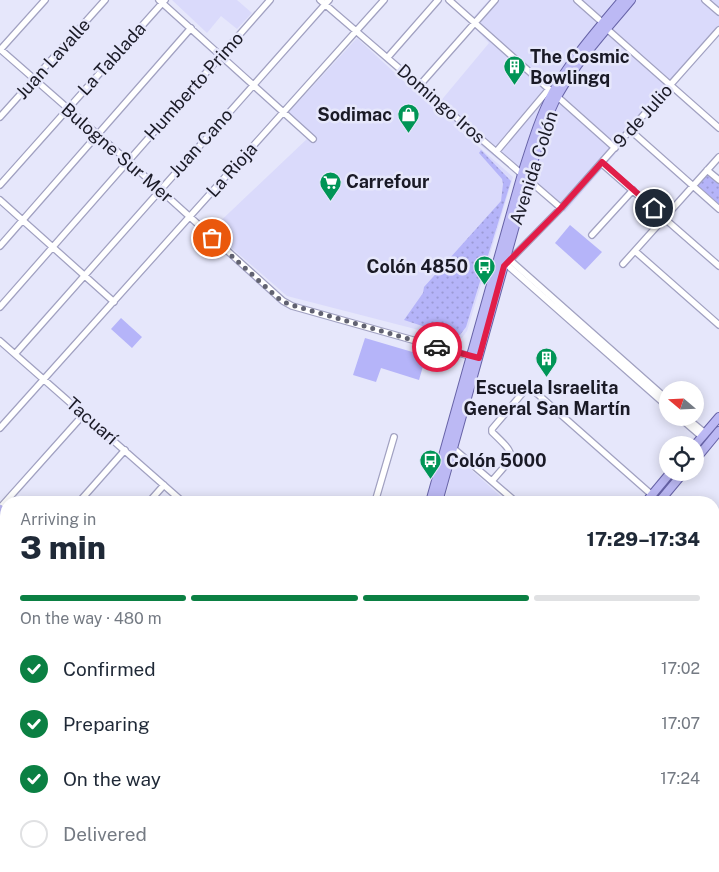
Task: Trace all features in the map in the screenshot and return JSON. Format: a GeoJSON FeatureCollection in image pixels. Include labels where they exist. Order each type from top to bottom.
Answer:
{"type":"FeatureCollection","features":[{"type":"Feature","properties":{"kind":"main road","name":"Avenida Colón"},"geometry":{"type":"LineString","coordinates":[[440,496],[475,357],[525,176],[543,129],[553,92],[586,54],[622,0]]}},
{"type":"Feature","properties":{"kind":"main road","name":"Avenida Colón"},"geometry":{"type":"LineString","coordinates":[[605,26],[631,0]]}},
{"type":"Feature","properties":{"kind":"main road","name":"Avenida Colón"},"geometry":{"type":"LineString","coordinates":[[432,496],[475,357],[507,263],[525,176]]}},
{"type":"Feature","properties":{"kind":"main road"},"geometry":{"type":"LineString","coordinates":[[703,435],[719,417]]}},
{"type":"Feature","properties":{"kind":"main road"},"geometry":{"type":"LineString","coordinates":[[704,449],[719,431]]}},
{"type":"Feature","properties":{"kind":"main road"},"geometry":{"type":"LineString","coordinates":[[652,494],[663,481]]}},
{"type":"Feature","properties":{"kind":"main road"},"geometry":{"type":"LineString","coordinates":[[664,496],[676,481]]}},
{"type":"Feature","properties":{"kind":"street"},"geometry":{"type":"LineString","coordinates":[[0,49],[45,0]]}},
{"type":"Feature","properties":{"kind":"street","name":"Juan Lavalle"},"geometry":{"type":"LineString","coordinates":[[0,118],[105,0]]}},
{"type":"Feature","properties":{"kind":"street","name":"Humberto Primo"},"geometry":{"type":"LineString","coordinates":[[0,307],[270,0]]}},
{"type":"Feature","properties":{"kind":"street","name":"La Rioja"},"geometry":{"type":"LineString","coordinates":[[0,428],[384,0]]}},
{"type":"Feature","properties":{"kind":"street"},"geometry":{"type":"LineString","coordinates":[[388,57],[438,0]]}},
{"type":"Feature","properties":{"kind":"street"},"geometry":{"type":"LineString","coordinates":[[448,0],[615,148]]}},
{"type":"Feature","properties":{"kind":"street"},"geometry":{"type":"LineString","coordinates":[[419,86],[495,0]]}},
{"type":"Feature","properties":{"kind":"street"},"geometry":{"type":"LineString","coordinates":[[577,0],[719,128]]}},
{"type":"Feature","properties":{"kind":"street"},"geometry":{"type":"LineString","coordinates":[[705,0],[719,12]]}},
{"type":"Feature","properties":{"kind":"street"},"geometry":{"type":"LineString","coordinates":[[162,1],[313,139]]}},
{"type":"Feature","properties":{"kind":"street","name":"La Tablada"},"geometry":{"type":"LineString","coordinates":[[0,185],[162,1]]}},
{"type":"Feature","properties":{"kind":"street","name":"Domingo Iros"},"geometry":{"type":"LineString","coordinates":[[325,1],[356,31],[561,208]]}},
{"type":"Feature","properties":{"kind":"street","name":"Juan Cano"},"geometry":{"type":"LineString","coordinates":[[15,354],[325,1]]}},
{"type":"Feature","properties":{"kind":"street"},"geometry":{"type":"LineString","coordinates":[[0,246],[191,28]]}},
{"type":"Feature","properties":{"kind":"street","name":"9 de Julio"},"geometry":{"type":"LineString","coordinates":[[507,263],[561,208],[719,30]]}},
{"type":"Feature","properties":{"kind":"street","name":"Bulogne Sur Mer"},"geometry":{"type":"LineString","coordinates":[[0,49],[288,304],[475,357]]}},
{"type":"Feature","properties":{"kind":"street"},"geometry":{"type":"LineString","coordinates":[[496,152],[553,92]]}},
{"type":"Feature","properties":{"kind":"street"},"geometry":{"type":"LineString","coordinates":[[630,130],[719,208]]}},
{"type":"Feature","properties":{"kind":"street"},"geometry":{"type":"LineString","coordinates":[[623,264],[719,157]]}},
{"type":"Feature","properties":{"kind":"street"},"geometry":{"type":"LineString","coordinates":[[602,162],[719,266]]}},
{"type":"Feature","properties":{"kind":"street"},"geometry":{"type":"LineString","coordinates":[[708,170],[719,180]]}},
{"type":"Feature","properties":{"kind":"street"},"geometry":{"type":"LineString","coordinates":[[592,235],[633,190]]}},
{"type":"Feature","properties":{"kind":"street"},"geometry":{"type":"LineString","coordinates":[[0,200],[85,274],[114,302]]}},
{"type":"Feature","properties":{"kind":"street"},"geometry":{"type":"LineString","coordinates":[[634,251],[719,325]]}},
{"type":"Feature","properties":{"kind":"street"},"geometry":{"type":"LineString","coordinates":[[507,263],[659,399]]}},
{"type":"Feature","properties":{"kind":"street"},"geometry":{"type":"LineString","coordinates":[[507,263],[659,392]]}},
{"type":"Feature","properties":{"kind":"street"},"geometry":{"type":"LineString","coordinates":[[572,322],[588,330]]}},
{"type":"Feature","properties":{"kind":"street","name":"Tacuarí"},"geometry":{"type":"LineString","coordinates":[[0,342],[176,496]]}},
{"type":"Feature","properties":{"kind":"street"},"geometry":{"type":"LineString","coordinates":[[492,481],[509,460],[511,454],[510,449],[492,432],[492,429],[526,388],[529,388],[652,494]]}},
{"type":"Feature","properties":{"kind":"street"},"geometry":{"type":"LineString","coordinates":[[11,496],[84,414]]}},
{"type":"Feature","properties":{"kind":"street"},"geometry":{"type":"LineString","coordinates":[[691,426],[703,435]]}},
{"type":"Feature","properties":{"kind":"street"},"geometry":{"type":"LineString","coordinates":[[695,426],[703,435]]}},
{"type":"Feature","properties":{"kind":"street"},"geometry":{"type":"LineString","coordinates":[[377,496],[394,437]]}},
{"type":"Feature","properties":{"kind":"street"},"geometry":{"type":"LineString","coordinates":[[453,448],[509,496]]}},
{"type":"Feature","properties":{"kind":"street"},"geometry":{"type":"LineString","coordinates":[[83,496],[125,450]]}},
{"type":"Feature","properties":{"kind":"street"},"geometry":{"type":"LineString","coordinates":[[154,496],[164,485]]}},
{"type":"Feature","properties":{"kind":"shaded area"},"geometry":{"type":"Polygon","coordinates":[[[172,0],[237,0],[252,13],[237,29],[221,16],[207,33],[172,0]]]}},
{"type":"Feature","properties":{"kind":"shaded area"},"geometry":{"type":"Polygon","coordinates":[[[489,0],[719,0],[719,34],[565,212],[448,120],[513,177],[467,331],[462,338],[454,339],[287,296],[211,230],[308,138],[288,113],[357,38],[434,109],[489,43],[469,22],[489,0]]]}},
{"type":"Feature","properties":{"kind":"shaded area"},"geometry":{"type":"Polygon","coordinates":[[[481,150],[511,181],[466,327],[460,335],[453,336],[404,320],[423,293],[424,287],[501,201],[502,179],[479,153],[481,150]]]}},
{"type":"Feature","properties":{"kind":"shaded area"},"geometry":{"type":"Polygon","coordinates":[[[707,173],[719,184],[719,204],[697,185],[707,173]]]}},
{"type":"Feature","properties":{"kind":"shaded area"},"geometry":{"type":"Polygon","coordinates":[[[570,225],[602,252],[585,270],[555,243],[570,225]]]}},
{"type":"Feature","properties":{"kind":"shaded area"},"geometry":{"type":"Polygon","coordinates":[[[121,318],[142,337],[132,348],[111,329],[121,318]]]}},
{"type":"Feature","properties":{"kind":"shaded area"},"geometry":{"type":"Polygon","coordinates":[[[365,338],[426,356],[419,380],[381,368],[376,382],[353,375],[365,338]]]}},
{"type":"Feature","properties":{"kind":"shaded area"},"geometry":{"type":"Polygon","coordinates":[[[456,456],[500,496],[446,496],[456,456]]]}},
{"type":"Feature","properties":{"kind":"way so far"},"geometry":{"type":"LineString","coordinates":[[212,238],[278,298],[288,304],[437,347]]}},
{"type":"Feature","properties":{"kind":"place","name":"The Cosmic Bowlingq"},"geometry":{"type":"Point","coordinates":[514,86]}},
{"type":"Feature","properties":{"kind":"place","name":"Sodimac"},"geometry":{"type":"Point","coordinates":[408,134]}},
{"type":"Feature","properties":{"kind":"place","name":"Carrefour"},"geometry":{"type":"Point","coordinates":[330,201]}},
{"type":"Feature","properties":{"kind":"place","name":"Colón 4850"},"geometry":{"type":"Point","coordinates":[484,286]}},
{"type":"Feature","properties":{"kind":"place","name":"Escuela Israelita General San Martín"},"geometry":{"type":"Point","coordinates":[547,377]}},
{"type":"Feature","properties":{"kind":"place","name":"Colón 5000"},"geometry":{"type":"Point","coordinates":[430,480]}},
{"type":"Feature","properties":{"kind":"route"},"geometry":{"type":"LineString","coordinates":[[437,347],[479,358],[504,266],[561,208],[602,162],[654,208]]}}]}
